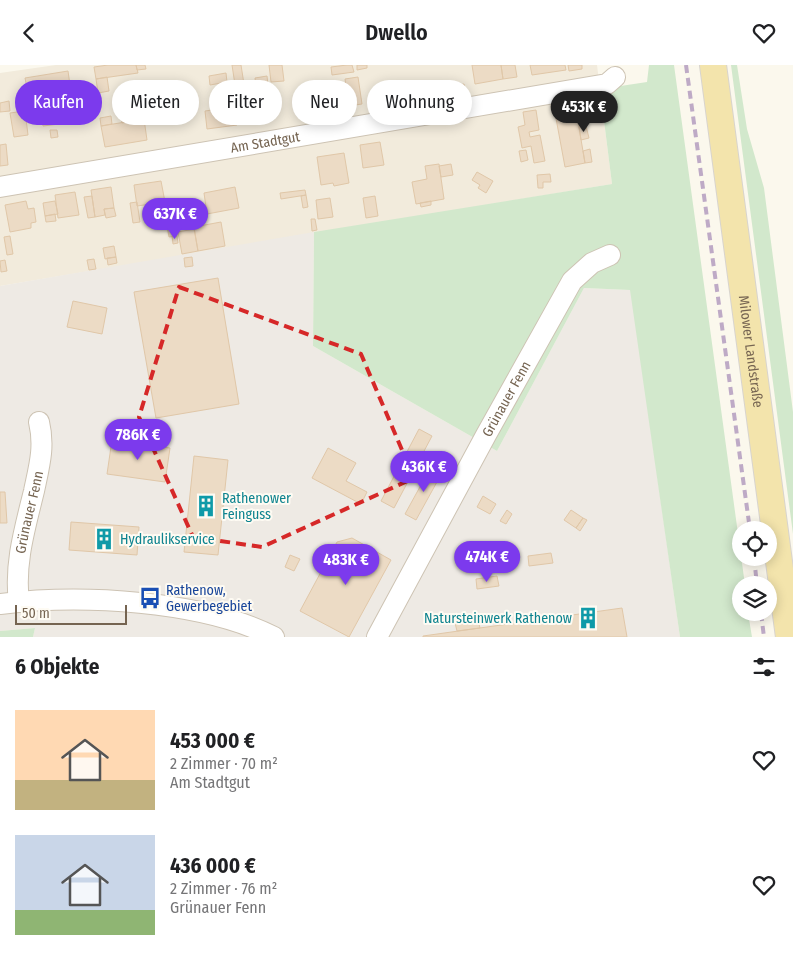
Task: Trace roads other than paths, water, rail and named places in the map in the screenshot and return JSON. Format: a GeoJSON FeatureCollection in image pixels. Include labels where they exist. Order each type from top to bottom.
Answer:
{"type":"FeatureCollection","features":[{"type":"Feature","properties":{"kind":"main road","name":"Milower Landstraße"},"geometry":{"type":"LineString","coordinates":[[713,65],[789,637]]}},
{"type":"Feature","properties":{"kind":"street","name":"Am Stadtgut"},"geometry":{"type":"LineString","coordinates":[[0,187],[608,84],[615,77]]}},
{"type":"Feature","properties":{"kind":"street","name":"Grünauer Fenn"},"geometry":{"type":"LineString","coordinates":[[377,637],[572,281],[592,263],[610,255]]}},
{"type":"Feature","properties":{"kind":"street","name":"Grünauer Fenn"},"geometry":{"type":"LineString","coordinates":[[39,423],[43,437],[41,457],[20,548],[17,586],[9,603],[59,609],[142,603],[210,614],[265,632],[274,637]]}},
{"type":"Feature","properties":{"kind":"railway"},"geometry":{"type":"LineString","coordinates":[[686,65],[749,521]]}},
{"type":"Feature","properties":{"kind":"railway"},"geometry":{"type":"LineString","coordinates":[[755,566],[756,576]]}},
{"type":"Feature","properties":{"kind":"railway"},"geometry":{"type":"LineString","coordinates":[[762,621],[764,637]]}},
{"type":"Feature","properties":{"kind":"place","name":"Rathenower Feinguss"},"geometry":{"type":"Point","coordinates":[206,506]}},
{"type":"Feature","properties":{"kind":"place","name":"Hydraulikservice"},"geometry":{"type":"Point","coordinates":[104,539]}},
{"type":"Feature","properties":{"kind":"place","name":"Rathenow, Gewerbegebiet"},"geometry":{"type":"Point","coordinates":[150,598]}},
{"type":"Feature","properties":{"kind":"place","name":"Natursteinwerk Rathenow"},"geometry":{"type":"Point","coordinates":[588,618]}}]}
